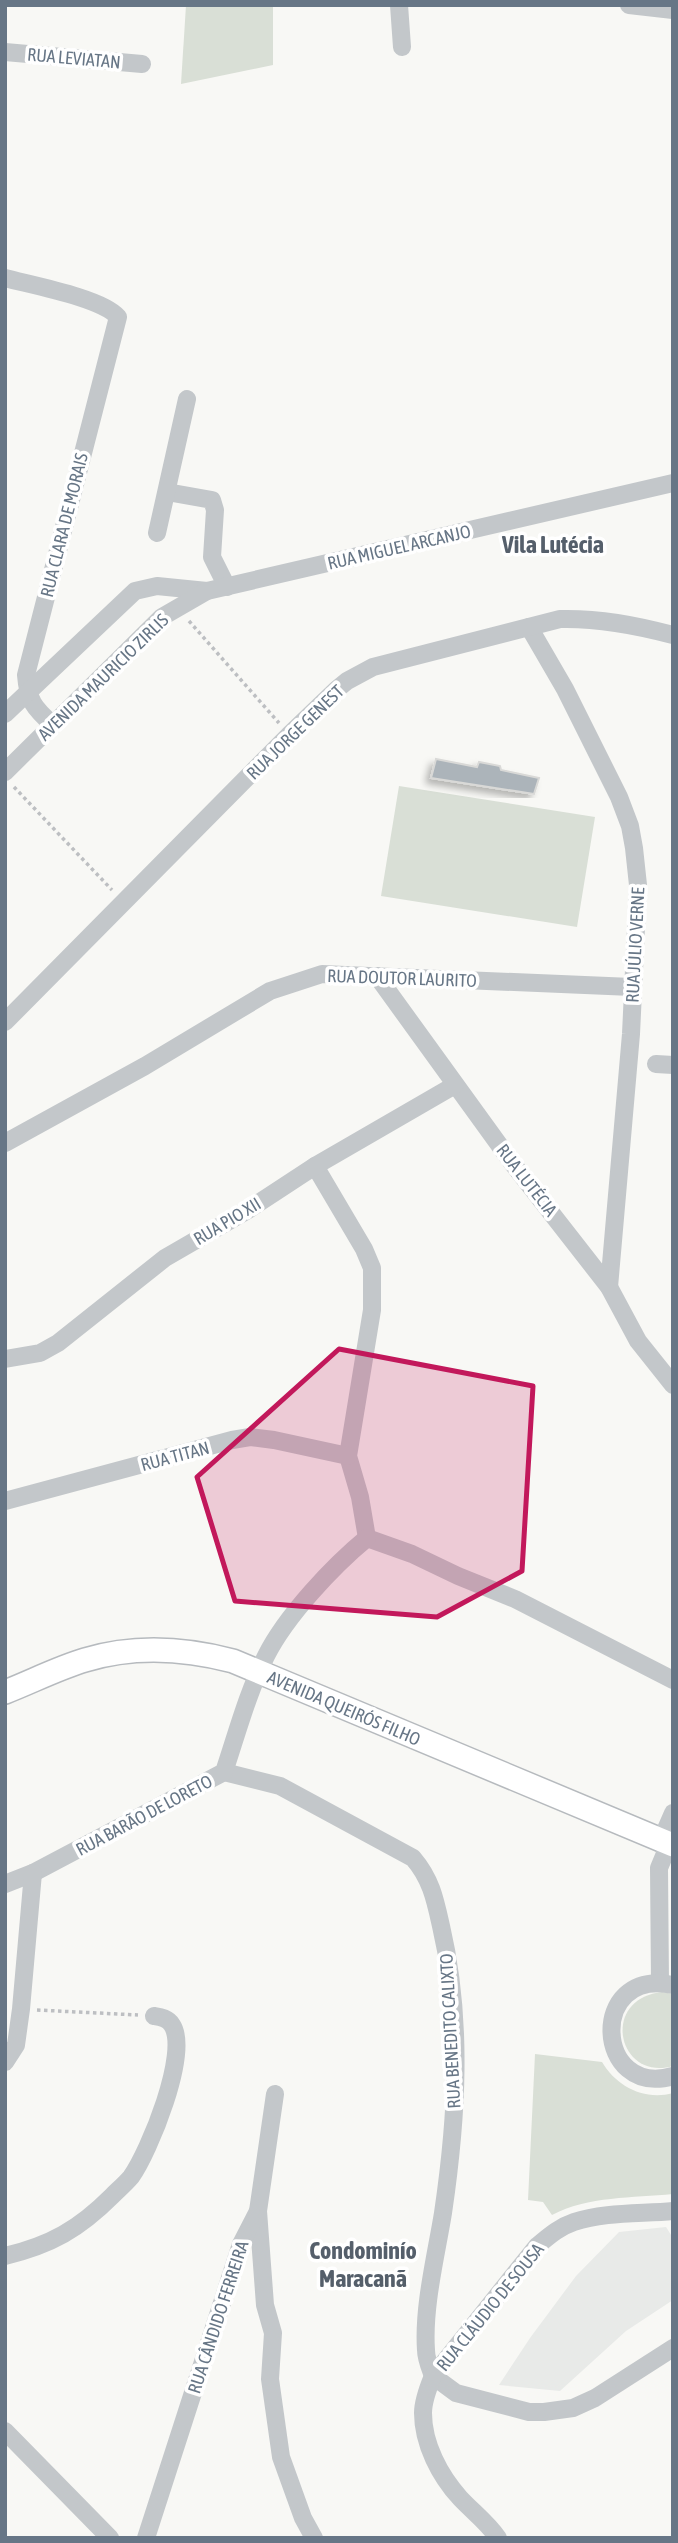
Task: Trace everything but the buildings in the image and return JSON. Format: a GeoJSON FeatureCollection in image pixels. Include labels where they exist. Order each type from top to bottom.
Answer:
{"type":"FeatureCollection","features":[{"type":"Feature","properties":{"kind":"main road","name":"AVENIDA QUEIRÓS FILHO"},"geometry":{"type":"LineString","coordinates":[[5,1692],[84,1660],[146,1649],[207,1654],[260,1672],[671,1844]]}},
{"type":"Feature","properties":{"kind":"street"},"geometry":{"type":"LineString","coordinates":[[399,5],[402,47]]}},
{"type":"Feature","properties":{"kind":"street"},"geometry":{"type":"LineString","coordinates":[[629,5],[673,10]]}},
{"type":"Feature","properties":{"kind":"street","name":"RUA LEVIATAN"},"geometry":{"type":"LineString","coordinates":[[5,52],[142,64]]}},
{"type":"Feature","properties":{"kind":"street","name":"RUA CLARA DE MORAIS"},"geometry":{"type":"LineString","coordinates":[[5,278],[94,302],[118,317],[30,658],[26,675],[27,693]]}},
{"type":"Feature","properties":{"kind":"street"},"geometry":{"type":"LineString","coordinates":[[158,533],[187,399]]}},
{"type":"Feature","properties":{"kind":"street","name":"RUA MIGUEL ARCANJO"},"geometry":{"type":"LineString","coordinates":[[207,591],[673,483]]}},
{"type":"Feature","properties":{"kind":"street"},"geometry":{"type":"LineString","coordinates":[[167,492],[212,500],[215,510],[212,557],[227,587]]}},
{"type":"Feature","properties":{"kind":"street"},"geometry":{"type":"LineString","coordinates":[[5,714],[135,591],[157,586],[207,591]]}},
{"type":"Feature","properties":{"kind":"street"},"geometry":{"type":"LineString","coordinates":[[141,588],[169,612]]}},
{"type":"Feature","properties":{"kind":"street","name":"AVENIDA MAURICIO ZIRLIS"},"geometry":{"type":"LineString","coordinates":[[10,780],[53,725],[169,612],[207,591]]}},
{"type":"Feature","properties":{"kind":"street","name":"RUA JORGE GENEST"},"geometry":{"type":"LineString","coordinates":[[5,1023],[289,735],[336,690],[373,667],[560,619],[589,618],[673,635]]}},
{"type":"Feature","properties":{"kind":"street","name":"RUA JÚLIO VERNE"},"geometry":{"type":"LineString","coordinates":[[529,627],[584,727],[630,826],[638,885],[631,1034],[609,1287]]}},
{"type":"Feature","properties":{"kind":"street"},"geometry":{"type":"LineString","coordinates":[[27,693],[35,708],[53,725]]}},
{"type":"Feature","properties":{"kind":"street","name":"RUA DOUTOR LAURITO"},"geometry":{"type":"LineString","coordinates":[[5,1143],[145,1066],[270,991],[322,974],[632,987]]}},
{"type":"Feature","properties":{"kind":"street","name":"RUA LUTÉCIA"},"geometry":{"type":"LineString","coordinates":[[377,976],[513,1164],[609,1287],[638,1341],[673,1385]]}},
{"type":"Feature","properties":{"kind":"street","name":"RUA PIO XII"},"geometry":{"type":"LineString","coordinates":[[5,1359],[40,1353],[58,1343],[165,1258],[455,1084]]}},
{"type":"Feature","properties":{"kind":"street"},"geometry":{"type":"LineString","coordinates":[[315,1166],[364,1249],[372,1268],[372,1310],[348,1456],[360,1497],[367,1538],[412,1554],[516,1599],[673,1680]]}},
{"type":"Feature","properties":{"kind":"street","name":"RUA TITAN"},"geometry":{"type":"LineString","coordinates":[[5,1502],[250,1437],[348,1456]]}},
{"type":"Feature","properties":{"kind":"street","name":"RUA BARÃO DE LORETO"},"geometry":{"type":"LineString","coordinates":[[5,1884],[33,1873],[224,1772],[267,1655],[295,1614],[349,1552],[367,1538]]}},
{"type":"Feature","properties":{"kind":"street","name":"RUA BENEDITO CALIXTO"},"geometry":{"type":"LineString","coordinates":[[224,1772],[280,1786],[413,1858],[432,1887],[451,1977],[456,2100],[452,2153],[427,2319],[426,2352],[433,2376]]}},
{"type":"Feature","properties":{"kind":"street"},"geometry":{"type":"LineString","coordinates":[[673,1813],[666,1829],[671,1844],[659,1868],[666,1984],[644,1985],[630,1992],[619,2003],[612,2017],[610,2033],[613,2049],[621,2062],[633,2073],[648,2078],[663,2079],[673,2076]]}},
{"type":"Feature","properties":{"kind":"street"},"geometry":{"type":"LineString","coordinates":[[5,2062],[16,2045],[33,1873]]}},
{"type":"Feature","properties":{"kind":"street"},"geometry":{"type":"LineString","coordinates":[[5,2256],[62,2237],[94,2213],[131,2176],[154,2129],[176,2070],[177,2045],[173,2026],[165,2019],[153,2016]]}},
{"type":"Feature","properties":{"kind":"street","name":"RUA CÂNDIDO FERREIRA"},"geometry":{"type":"LineString","coordinates":[[146,2538],[241,2244],[258,2211],[275,2094]]}},
{"type":"Feature","properties":{"kind":"street"},"geometry":{"type":"LineString","coordinates":[[258,2211],[265,2305],[273,2333],[270,2379],[281,2457],[303,2518],[314,2538]]}},
{"type":"Feature","properties":{"kind":"street","name":"RUA CLÁUDIO DE SOUSA"},"geometry":{"type":"LineString","coordinates":[[516,2538],[493,2531],[460,2498],[434,2460],[426,2436],[423,2413],[433,2376],[537,2246],[556,2231],[573,2222],[591,2218],[673,2211]]}},
{"type":"Feature","properties":{"kind":"street"},"geometry":{"type":"LineString","coordinates":[[433,2376],[456,2393],[528,2412],[544,2412],[573,2407],[595,2398],[673,2348]]}},
{"type":"Feature","properties":{"kind":"street"},"geometry":{"type":"LineString","coordinates":[[5,2431],[110,2538]]}},
{"type":"Feature","properties":{"kind":"path"},"geometry":{"type":"LineString","coordinates":[[169,612],[289,735]]}},
{"type":"Feature","properties":{"kind":"path"},"geometry":{"type":"LineString","coordinates":[[10,780],[123,902]]}},
{"type":"Feature","properties":{"kind":"path"},"geometry":{"type":"LineString","coordinates":[[21,2009],[153,2016]]}},
{"type":"Feature","properties":{"kind":"highlighted area"},"geometry":{"type":"Polygon","coordinates":[[[339,1349],[533,1386],[522,1571],[437,1617],[235,1601],[197,1477],[339,1349]]]}},
{"type":"Feature","properties":{"kind":"shaded area"},"geometry":{"type":"Polygon","coordinates":[[[186,5],[273,5],[273,65],[181,84],[186,5]]]}},
{"type":"Feature","properties":{"kind":"shaded area"},"geometry":{"type":"Polygon","coordinates":[[[399,786],[595,817],[577,927],[381,896],[399,786]]]}},
{"type":"Feature","properties":{"kind":"shaded area"},"geometry":{"type":"Polygon","coordinates":[[[662,1992],[673,1994],[673,2066],[654,2068],[639,2062],[629,2051],[623,2038],[623,2023],[629,2009],[642,1998],[662,1992]]]}},
{"type":"Feature","properties":{"kind":"shaded area"},"geometry":{"type":"Polygon","coordinates":[[[535,2054],[602,2062],[615,2078],[632,2090],[652,2095],[673,2093],[673,2194],[596,2201],[552,2215],[543,2202],[528,2200],[535,2054]]]}},
{"type":"Feature","properties":{"kind":"shaded area"},"geometry":{"type":"Polygon","coordinates":[[[666,2227],[673,2238],[673,2300],[626,2331],[560,2391],[499,2385],[576,2276],[619,2232],[666,2227]]]}},
{"type":"Feature","properties":{"kind":"district","name":"Vila Lutécia"},"geometry":{"type":"Point","coordinates":[553,544]}},
{"type":"Feature","properties":{"kind":"district","name":"Condominío Maracanã"},"geometry":{"type":"Point","coordinates":[363,2264]}}]}
